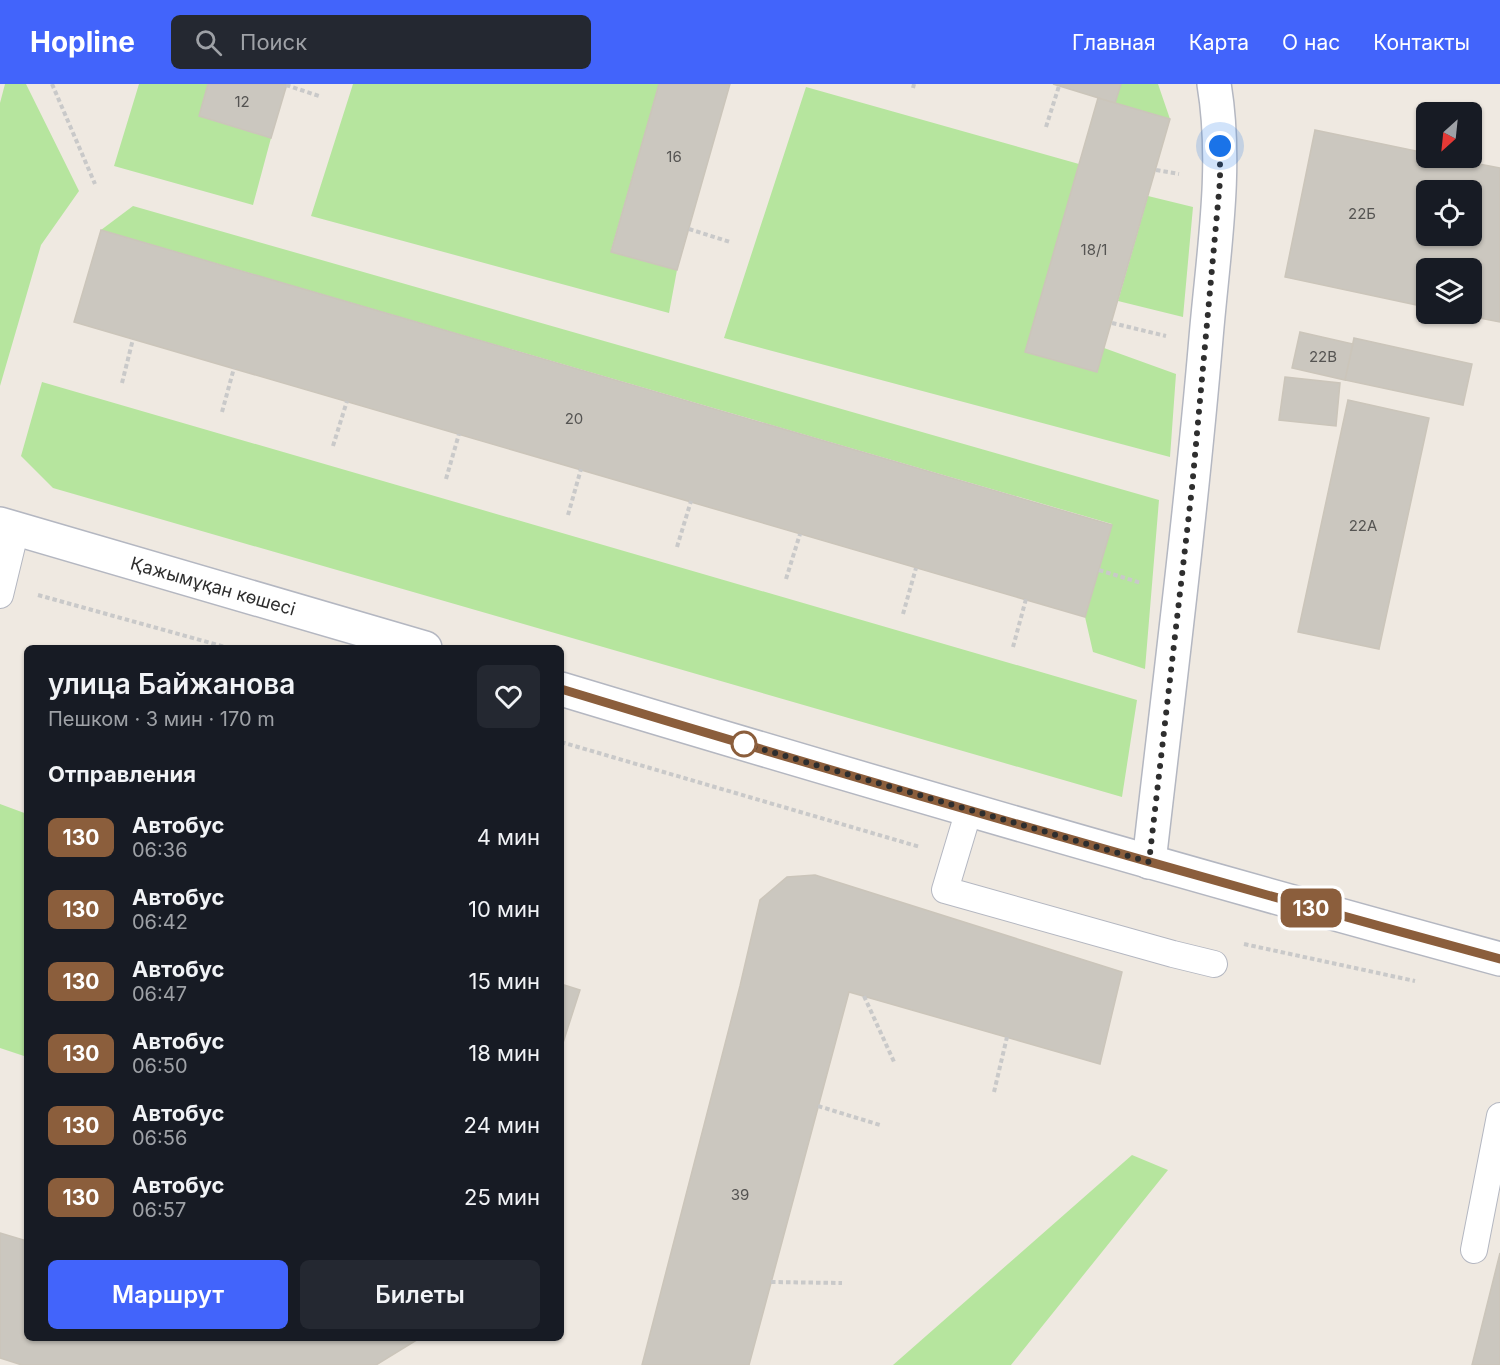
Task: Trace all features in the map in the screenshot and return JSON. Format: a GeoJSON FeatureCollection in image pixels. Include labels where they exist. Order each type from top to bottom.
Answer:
{"type":"FeatureCollection","features":[{"type":"Feature","properties":{"kind":"street"},"geometry":{"type":"LineString","coordinates":[[1149,862],[1192,488],[1220,181],[1219,113],[1214,84]]}},
{"type":"Feature","properties":{"kind":"street","name":"Қажымұқан көшесі"},"geometry":{"type":"LineString","coordinates":[[8,527],[415,645]]}},
{"type":"Feature","properties":{"kind":"street"},"geometry":{"type":"LineString","coordinates":[[564,690],[760,750],[1253,892],[1500,959]]}},
{"type":"Feature","properties":{"kind":"lane"},"geometry":{"type":"LineString","coordinates":[[2,590],[8,527]]}},
{"type":"Feature","properties":{"kind":"lane"},"geometry":{"type":"LineString","coordinates":[[969,810],[945,890],[1214,964]]}},
{"type":"Feature","properties":{"kind":"lane"},"geometry":{"type":"LineString","coordinates":[[1474,1250],[1500,1116]]}},
{"type":"Feature","properties":{"kind":"path"},"geometry":{"type":"LineString","coordinates":[[52,84],[95,184]]}},
{"type":"Feature","properties":{"kind":"path"},"geometry":{"type":"LineString","coordinates":[[286,85],[319,96]]}},
{"type":"Feature","properties":{"kind":"path"},"geometry":{"type":"LineString","coordinates":[[1046,127],[1059,86]]}},
{"type":"Feature","properties":{"kind":"path"},"geometry":{"type":"LineString","coordinates":[[1156,170],[1186,175]]}},
{"type":"Feature","properties":{"kind":"path"},"geometry":{"type":"LineString","coordinates":[[689,229],[730,242]]}},
{"type":"Feature","properties":{"kind":"path"},"geometry":{"type":"LineString","coordinates":[[1112,323],[1174,338]]}},
{"type":"Feature","properties":{"kind":"path"},"geometry":{"type":"LineString","coordinates":[[122,383],[133,339]]}},
{"type":"Feature","properties":{"kind":"path"},"geometry":{"type":"LineString","coordinates":[[222,412],[234,368]]}},
{"type":"Feature","properties":{"kind":"path"},"geometry":{"type":"LineString","coordinates":[[333,446],[347,401]]}},
{"type":"Feature","properties":{"kind":"path"},"geometry":{"type":"LineString","coordinates":[[446,479],[459,434]]}},
{"type":"Feature","properties":{"kind":"path"},"geometry":{"type":"LineString","coordinates":[[568,515],[580,470]]}},
{"type":"Feature","properties":{"kind":"path"},"geometry":{"type":"LineString","coordinates":[[677,547],[691,501]]}},
{"type":"Feature","properties":{"kind":"path"},"geometry":{"type":"LineString","coordinates":[[786,579],[800,534]]}},
{"type":"Feature","properties":{"kind":"path"},"geometry":{"type":"LineString","coordinates":[[903,614],[916,568]]}},
{"type":"Feature","properties":{"kind":"path"},"geometry":{"type":"LineString","coordinates":[[1099,570],[1151,587]]}},
{"type":"Feature","properties":{"kind":"path"},"geometry":{"type":"LineString","coordinates":[[2,590],[217,645]]}},
{"type":"Feature","properties":{"kind":"path"},"geometry":{"type":"LineString","coordinates":[[1013,646],[1026,599]]}},
{"type":"Feature","properties":{"kind":"path"},"geometry":{"type":"LineString","coordinates":[[864,996],[895,1064]]}},
{"type":"Feature","properties":{"kind":"path"},"geometry":{"type":"LineString","coordinates":[[994,1092],[1007,1037]]}},
{"type":"Feature","properties":{"kind":"path"},"geometry":{"type":"LineString","coordinates":[[818,1106],[880,1125]]}},
{"type":"Feature","properties":{"kind":"path"},"geometry":{"type":"LineString","coordinates":[[771,1282],[842,1283]]}},
{"type":"Feature","properties":{"kind":"green space"},"geometry":{"type":"Polygon","coordinates":[[[5,84],[26,84],[79,191],[41,245],[0,386],[0,103],[5,84]]]}},
{"type":"Feature","properties":{"kind":"green space"},"geometry":{"type":"Polygon","coordinates":[[[139,84],[208,84],[199,116],[271,138],[253,205],[114,166],[139,84]]]}},
{"type":"Feature","properties":{"kind":"green space"},"geometry":{"type":"Polygon","coordinates":[[[353,84],[659,84],[611,251],[677,270],[669,313],[311,216],[353,84]]]}},
{"type":"Feature","properties":{"kind":"green space"},"geometry":{"type":"Polygon","coordinates":[[[1121,84],[1158,84],[1170,119],[1115,103],[1121,84]]]}},
{"type":"Feature","properties":{"kind":"green space"},"geometry":{"type":"Polygon","coordinates":[[[806,87],[1079,164],[1026,351],[1097,372],[1104,348],[1176,374],[1170,457],[724,338],[806,87]]]}},
{"type":"Feature","properties":{"kind":"green space"},"geometry":{"type":"Polygon","coordinates":[[[1148,196],[1193,207],[1183,317],[1118,301],[1148,196]]]}},
{"type":"Feature","properties":{"kind":"green space"},"geometry":{"type":"Polygon","coordinates":[[[133,206],[1159,500],[1145,669],[1093,652],[1085,617],[1112,524],[101,230],[133,206]]]}},
{"type":"Feature","properties":{"kind":"green space"},"geometry":{"type":"Polygon","coordinates":[[[42,382],[1137,700],[1122,797],[53,488],[21,456],[42,382]]]}},
{"type":"Feature","properties":{"kind":"green space"},"geometry":{"type":"Polygon","coordinates":[[[0,804],[24,813],[24,1056],[0,1048],[0,804]]]}},
{"type":"Feature","properties":{"kind":"green space"},"geometry":{"type":"Polygon","coordinates":[[[1132,1155],[1168,1170],[1011,1365],[893,1365],[1132,1155]]]}},
{"type":"Feature","properties":{"kind":"building"},"geometry":{"type":"Polygon","coordinates":[[[208,84],[287,84],[271,138],[199,116],[208,84]]]}},
{"type":"Feature","properties":{"kind":"building"},"geometry":{"type":"Polygon","coordinates":[[[659,84],[730,84],[677,270],[611,252],[659,84]]]}},
{"type":"Feature","properties":{"kind":"building"},"geometry":{"type":"Polygon","coordinates":[[[1053,84],[1121,84],[1115,103],[1053,84]]]}},
{"type":"Feature","properties":{"kind":"building"},"geometry":{"type":"Polygon","coordinates":[[[1098,98],[1170,119],[1097,372],[1025,352],[1098,98]]]}},
{"type":"Feature","properties":{"kind":"building"},"geometry":{"type":"Polygon","coordinates":[[[1315,130],[1416,151],[1416,168],[1482,168],[1482,165],[1500,168],[1500,322],[1482,318],[1482,258],[1416,258],[1416,305],[1285,277],[1315,130]]]}},
{"type":"Feature","properties":{"kind":"building"},"geometry":{"type":"Polygon","coordinates":[[[101,230],[1112,525],[1085,617],[74,322],[101,230]]]}},
{"type":"Feature","properties":{"kind":"building"},"geometry":{"type":"Polygon","coordinates":[[[1300,332],[1353,344],[1345,380],[1292,368],[1300,332]]]}},
{"type":"Feature","properties":{"kind":"building"},"geometry":{"type":"Polygon","coordinates":[[[1354,338],[1472,364],[1463,405],[1345,380],[1354,338]]]}},
{"type":"Feature","properties":{"kind":"building"},"geometry":{"type":"Polygon","coordinates":[[[1285,377],[1340,383],[1336,426],[1279,420],[1285,377]]]}},
{"type":"Feature","properties":{"kind":"building"},"geometry":{"type":"Polygon","coordinates":[[[1348,400],[1429,418],[1379,649],[1298,632],[1348,400]]]}},
{"type":"Feature","properties":{"kind":"building"},"geometry":{"type":"Polygon","coordinates":[[[815,875],[1122,972],[1100,1064],[849,992],[749,1365],[642,1365],[760,900],[787,877],[815,875]]]}},
{"type":"Feature","properties":{"kind":"building"},"geometry":{"type":"Polygon","coordinates":[[[564,985],[580,990],[564,1040],[564,985]]]}},
{"type":"Feature","properties":{"kind":"building"},"geometry":{"type":"Polygon","coordinates":[[[0,1233],[24,1240],[24,1341],[415,1341],[376,1365],[22,1365],[0,1358],[0,1233]]]}},
{"type":"Feature","properties":{"kind":"building"},"geometry":{"type":"Polygon","coordinates":[[[1500,1253],[1500,1365],[1472,1365],[1500,1253]]]}},
{"type":"Feature","properties":{"kind":"bus line","name":"130"},"geometry":{"type":"LineString","coordinates":[[564,690],[760,750],[1253,892],[1500,959]]}},
{"type":"Feature","properties":{"kind":"route"},"geometry":{"type":"LineString","coordinates":[[744,744],[1149,862],[1192,488],[1220,181],[1220,146]]}}]}
